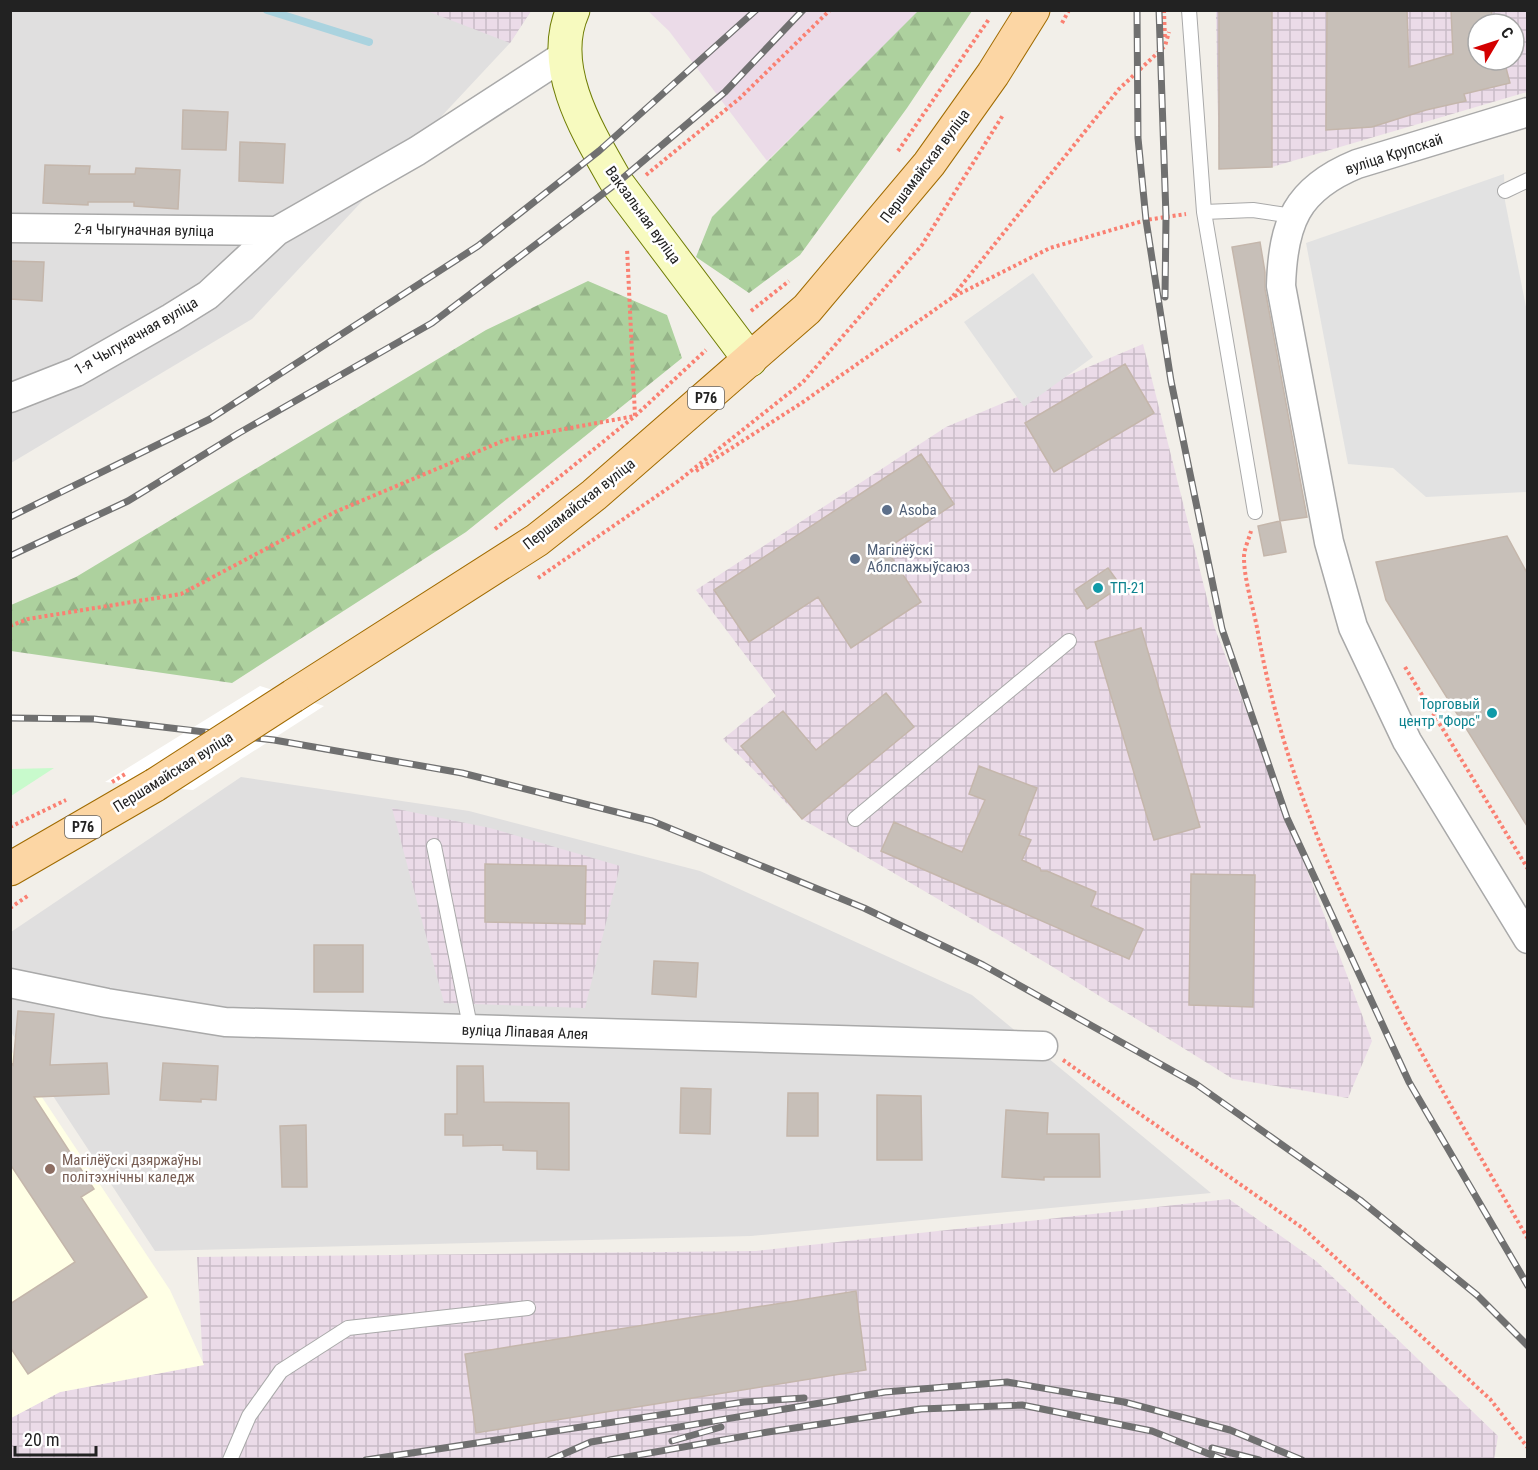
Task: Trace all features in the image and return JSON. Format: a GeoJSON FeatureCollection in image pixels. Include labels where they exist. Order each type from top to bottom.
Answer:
{"type":"FeatureCollection","features":[{"type":"Feature","properties":{"kind":"main road","name":"Вакзальная вуліца"},"geometry":{"type":"LineString","coordinates":[[573,10],[565,28],[565,55],[577,106],[599,151],[625,193],[750,360]]}},
{"type":"Feature","properties":{"kind":"main road","name":"Першамайская вуліца"},"geometry":{"type":"LineString","coordinates":[[10,869],[155,785],[537,540],[594,495],[807,309],[882,223],[936,155],[993,74],[1045,20]]}},
{"type":"Feature","properties":{"kind":"street"},"geometry":{"type":"LineString","coordinates":[[277,231],[417,151],[565,55]]}},
{"type":"Feature","properties":{"kind":"street","name":"вуліца Крупскай"},"geometry":{"type":"LineString","coordinates":[[1526,116],[1357,164],[1330,175],[1311,190],[1293,216],[1282,252],[1281,286],[1329,542],[1353,627],[1407,741],[1527,939]]}},
{"type":"Feature","properties":{"kind":"street","name":"2-я Чыгуначная вуліца"},"geometry":{"type":"LineString","coordinates":[[10,228],[277,231]]}},
{"type":"Feature","properties":{"kind":"street","name":"1-я Чыгуначная вуліца"},"geometry":{"type":"LineString","coordinates":[[10,398],[76,372],[190,307],[208,295],[277,231]]}},
{"type":"Feature","properties":{"kind":"street","name":"вуліца Ліпавая Алея"},"geometry":{"type":"LineString","coordinates":[[10,983],[107,1003],[225,1022],[1043,1046]]}},
{"type":"Feature","properties":{"kind":"lane"},"geometry":{"type":"LineString","coordinates":[[1189,10],[1204,212],[1255,512]]}},
{"type":"Feature","properties":{"kind":"lane"},"geometry":{"type":"LineString","coordinates":[[1505,191],[1527,180]]}},
{"type":"Feature","properties":{"kind":"lane"},"geometry":{"type":"LineString","coordinates":[[1204,212],[1253,210],[1293,216]]}},
{"type":"Feature","properties":{"kind":"lane"},"geometry":{"type":"LineString","coordinates":[[855,819],[1069,641]]}},
{"type":"Feature","properties":{"kind":"lane"},"geometry":{"type":"LineString","coordinates":[[434,846],[471,1031]]}},
{"type":"Feature","properties":{"kind":"lane"},"geometry":{"type":"LineString","coordinates":[[230,1460],[249,1416],[281,1371],[348,1328],[528,1308]]}},
{"type":"Feature","properties":{"kind":"path"},"geometry":{"type":"LineString","coordinates":[[625,193],[740,98],[830,10]]}},
{"type":"Feature","properties":{"kind":"path"},"geometry":{"type":"LineString","coordinates":[[1045,20],[1069,10]]}},
{"type":"Feature","properties":{"kind":"path"},"geometry":{"type":"LineString","coordinates":[[1164,10],[1165,46]]}},
{"type":"Feature","properties":{"kind":"path"},"geometry":{"type":"LineString","coordinates":[[897,152],[991,16]]}},
{"type":"Feature","properties":{"kind":"path"},"geometry":{"type":"LineString","coordinates":[[953,297],[1119,89],[1165,46],[1172,19]]}},
{"type":"Feature","properties":{"kind":"path"},"geometry":{"type":"LineString","coordinates":[[922,245],[1008,108]]}},
{"type":"Feature","properties":{"kind":"path"},"geometry":{"type":"LineString","coordinates":[[678,482],[803,402],[953,297],[1050,248],[1146,220],[1204,212]]}},
{"type":"Feature","properties":{"kind":"path"},"geometry":{"type":"LineString","coordinates":[[627,240],[635,416]]}},
{"type":"Feature","properties":{"kind":"path"},"geometry":{"type":"LineString","coordinates":[[489,533],[635,416],[728,329],[794,276]]}},
{"type":"Feature","properties":{"kind":"path"},"geometry":{"type":"LineString","coordinates":[[10,626],[28,619],[181,594],[335,512],[505,440],[635,416]]}},
{"type":"Feature","properties":{"kind":"path"},"geometry":{"type":"LineString","coordinates":[[1255,512],[1244,556],[1267,686],[1311,818],[1339,888],[1416,1046],[1527,1239]]}},
{"type":"Feature","properties":{"kind":"path"},"geometry":{"type":"LineString","coordinates":[[1404,664],[1527,868]]}},
{"type":"Feature","properties":{"kind":"path"},"geometry":{"type":"LineString","coordinates":[[1043,1046],[1304,1229],[1490,1399],[1527,1448]]}},
{"type":"Feature","properties":{"kind":"shaded area"},"geometry":{"type":"Polygon","coordinates":[[[10,11],[531,11],[510,43],[252,319],[11,463],[10,11]]]}},
{"type":"Feature","properties":{"kind":"shaded area"},"geometry":{"type":"Polygon","coordinates":[[[427,11],[531,11],[510,43],[427,11]]]}},
{"type":"Feature","properties":{"kind":"shaded area"},"geometry":{"type":"Polygon","coordinates":[[[648,11],[919,11],[767,161],[669,31],[648,11]]]}},
{"type":"Feature","properties":{"kind":"shaded area"},"geometry":{"type":"Polygon","coordinates":[[[1216,11],[1527,11],[1527,92],[1272,167],[1219,169],[1216,11]]]}},
{"type":"Feature","properties":{"kind":"shaded area"},"geometry":{"type":"Polygon","coordinates":[[[1504,174],[1505,201],[1527,312],[1527,492],[1426,497],[1393,468],[1348,464],[1306,243],[1504,174]]]}},
{"type":"Feature","properties":{"kind":"shaded area"},"geometry":{"type":"Polygon","coordinates":[[[1033,273],[1093,357],[1024,407],[964,322],[1033,273]]]}},
{"type":"Feature","properties":{"kind":"shaded area"},"geometry":{"type":"Polygon","coordinates":[[[1143,344],[1214,626],[1372,1041],[1348,1098],[1233,1079],[1048,964],[802,819],[723,739],[776,696],[696,590],[946,427],[1143,344]]]}},
{"type":"Feature","properties":{"kind":"shaded area"},"geometry":{"type":"Polygon","coordinates":[[[241,777],[469,811],[700,871],[972,995],[1211,1193],[751,1236],[155,1251],[11,1032],[11,932],[241,777]]]}},
{"type":"Feature","properties":{"kind":"shaded area"},"geometry":{"type":"Polygon","coordinates":[[[392,808],[490,828],[620,866],[585,1008],[444,1003],[392,808]]]}},
{"type":"Feature","properties":{"kind":"shaded area","name":"Магілёўскі дзяржаўны політэхнічны каледж"},"geometry":{"type":"Polygon","coordinates":[[[10,1049],[170,1290],[204,1365],[60,1392],[11,1418],[10,1049]]]}},
{"type":"Feature","properties":{"kind":"shaded area"},"geometry":{"type":"Polygon","coordinates":[[[1229,1199],[1316,1261],[1498,1436],[1494,1460],[11,1460],[11,1418],[60,1392],[203,1365],[197,1257],[756,1251],[1229,1199]]]}},
{"type":"Feature","properties":{"kind":"green space"},"geometry":{"type":"Polygon","coordinates":[[[919,10],[972,11],[907,108],[800,255],[749,293],[696,257],[712,217],[919,10]]]}},
{"type":"Feature","properties":{"kind":"green space"},"geometry":{"type":"Polygon","coordinates":[[[588,281],[667,315],[682,358],[466,532],[232,683],[11,651],[11,605],[76,577],[486,330],[588,281]]]}},
{"type":"Feature","properties":{"kind":"green space"},"geometry":{"type":"Polygon","coordinates":[[[54,768],[11,796],[11,769],[54,768]]]}},
{"type":"Feature","properties":{"kind":"pier"},"geometry":{"type":"Polygon","coordinates":[[[260,686],[324,706],[193,790],[105,782],[260,686]]]}},
{"type":"Feature","properties":{"kind":"building"},"geometry":{"type":"Polygon","coordinates":[[[1219,10],[1272,10],[1272,167],[1219,169],[1219,10]]]}},
{"type":"Feature","properties":{"kind":"building"},"geometry":{"type":"Polygon","coordinates":[[[1327,10],[1407,10],[1409,67],[1453,54],[1451,10],[1492,10],[1492,12],[1466,12],[1466,72],[1507,72],[1510,83],[1464,94],[1466,101],[1426,110],[1372,127],[1326,130],[1327,10]]]}},
{"type":"Feature","properties":{"kind":"building"},"geometry":{"type":"Polygon","coordinates":[[[183,110],[228,112],[226,150],[182,149],[183,110]]]}},
{"type":"Feature","properties":{"kind":"building"},"geometry":{"type":"Polygon","coordinates":[[[240,142],[285,144],[283,183],[239,181],[240,142]]]}},
{"type":"Feature","properties":{"kind":"building"},"geometry":{"type":"Polygon","coordinates":[[[45,165],[90,166],[89,174],[135,174],[136,168],[180,170],[178,209],[134,206],[134,202],[88,202],[88,205],[43,203],[45,165]]]}},
{"type":"Feature","properties":{"kind":"building"},"geometry":{"type":"Polygon","coordinates":[[[1260,242],[1265,289],[1307,517],[1280,521],[1232,247],[1260,242]]]}},
{"type":"Feature","properties":{"kind":"building"},"geometry":{"type":"Polygon","coordinates":[[[10,261],[44,262],[42,301],[10,299],[10,261]]]}},
{"type":"Feature","properties":{"kind":"building"},"geometry":{"type":"Polygon","coordinates":[[[1125,364],[1154,413],[1054,472],[1025,423],[1125,364]]]}},
{"type":"Feature","properties":{"kind":"building"},"geometry":{"type":"Polygon","coordinates":[[[921,454],[954,504],[886,549],[921,602],[851,648],[818,597],[749,642],[714,590],[921,454]]]}},
{"type":"Feature","properties":{"kind":"building"},"geometry":{"type":"Polygon","coordinates":[[[1280,521],[1286,552],[1264,556],[1258,526],[1280,521]]]}},
{"type":"Feature","properties":{"kind":"building","name":"Торговый центр \"Форс\""},"geometry":{"type":"Polygon","coordinates":[[[1507,536],[1527,573],[1527,826],[1386,600],[1376,562],[1507,536]]]}},
{"type":"Feature","properties":{"kind":"building","name":"ТП-21"},"geometry":{"type":"Polygon","coordinates":[[[1108,568],[1121,586],[1087,609],[1075,590],[1108,568]]]}},
{"type":"Feature","properties":{"kind":"building"},"geometry":{"type":"Polygon","coordinates":[[[1141,628],[1200,827],[1154,840],[1095,642],[1141,628]]]}},
{"type":"Feature","properties":{"kind":"building"},"geometry":{"type":"Polygon","coordinates":[[[886,693],[914,727],[802,819],[741,746],[783,711],[816,750],[886,693]]]}},
{"type":"Feature","properties":{"kind":"building"},"geometry":{"type":"Polygon","coordinates":[[[979,766],[1037,788],[1019,835],[1031,840],[1022,860],[1040,868],[1041,871],[1047,871],[1096,892],[1091,906],[1143,929],[1129,959],[881,851],[894,822],[962,852],[985,800],[969,794],[979,766]]]}},
{"type":"Feature","properties":{"kind":"building"},"geometry":{"type":"Polygon","coordinates":[[[485,864],[586,866],[585,924],[485,922],[485,864]]]}},
{"type":"Feature","properties":{"kind":"building"},"geometry":{"type":"Polygon","coordinates":[[[1191,874],[1255,875],[1253,1007],[1189,1005],[1191,874]]]}},
{"type":"Feature","properties":{"kind":"building"},"geometry":{"type":"Polygon","coordinates":[[[314,945],[363,945],[363,992],[314,992],[314,945]]]}},
{"type":"Feature","properties":{"kind":"building"},"geometry":{"type":"Polygon","coordinates":[[[654,961],[698,963],[696,997],[652,994],[654,961]]]}},
{"type":"Feature","properties":{"kind":"building"},"geometry":{"type":"Polygon","coordinates":[[[18,1011],[54,1014],[50,1065],[107,1063],[109,1094],[34,1097],[94,1189],[81,1197],[147,1297],[28,1374],[10,1347],[10,1304],[75,1262],[10,1164],[10,1062],[13,1065],[18,1011]]]}},
{"type":"Feature","properties":{"kind":"building"},"geometry":{"type":"Polygon","coordinates":[[[163,1063],[218,1066],[216,1100],[201,1099],[201,1102],[160,1100],[163,1063]]]}},
{"type":"Feature","properties":{"kind":"building"},"geometry":{"type":"Polygon","coordinates":[[[457,1066],[483,1066],[484,1102],[569,1103],[569,1170],[537,1169],[537,1151],[503,1150],[503,1145],[463,1146],[463,1135],[445,1135],[445,1114],[457,1114],[457,1066]]]}},
{"type":"Feature","properties":{"kind":"building"},"geometry":{"type":"Polygon","coordinates":[[[681,1088],[711,1089],[710,1134],[680,1133],[681,1088]]]}},
{"type":"Feature","properties":{"kind":"building"},"geometry":{"type":"Polygon","coordinates":[[[788,1093],[818,1093],[818,1136],[787,1136],[788,1093]]]}},
{"type":"Feature","properties":{"kind":"building"},"geometry":{"type":"Polygon","coordinates":[[[877,1095],[921,1096],[922,1160],[877,1160],[877,1095]]]}},
{"type":"Feature","properties":{"kind":"building"},"geometry":{"type":"Polygon","coordinates":[[[1006,1110],[1048,1113],[1047,1134],[1099,1134],[1100,1177],[1044,1177],[1044,1180],[1002,1177],[1006,1110]]]}},
{"type":"Feature","properties":{"kind":"building"},"geometry":{"type":"Polygon","coordinates":[[[306,1125],[307,1187],[282,1187],[280,1126],[306,1125]]]}},
{"type":"Feature","properties":{"kind":"building"},"geometry":{"type":"Polygon","coordinates":[[[856,1291],[866,1370],[476,1433],[465,1354],[856,1291]]]}},
{"type":"Feature","properties":{"kind":"waterway"},"geometry":{"type":"LineString","coordinates":[[267,10],[369,42]]}},
{"type":"Feature","properties":{"kind":"railway"},"geometry":{"type":"LineString","coordinates":[[10,517],[210,419],[478,246],[599,151],[756,10]]}},
{"type":"Feature","properties":{"kind":"railway"},"geometry":{"type":"LineString","coordinates":[[10,556],[128,501],[239,433],[432,323],[617,183],[725,92],[803,10]]}},
{"type":"Feature","properties":{"kind":"railway"},"geometry":{"type":"LineString","coordinates":[[1137,10],[1138,138],[1146,220],[1171,381],[1222,629],[1287,818],[1409,1082],[1528,1286]]}},
{"type":"Feature","properties":{"kind":"railway"},"geometry":{"type":"LineString","coordinates":[[1159,10],[1166,217],[1165,297]]}},
{"type":"Feature","properties":{"kind":"railway"},"geometry":{"type":"LineString","coordinates":[[10,718],[94,719],[274,740],[462,773],[652,821],[864,908],[983,965],[1196,1084],[1360,1200],[1477,1295],[1528,1346]]}},
{"type":"Feature","properties":{"kind":"railway"},"geometry":{"type":"LineString","coordinates":[[550,1460],[591,1442],[885,1392],[1007,1382],[1124,1402],[1230,1430],[1302,1460]]}},
{"type":"Feature","properties":{"kind":"railway"},"geometry":{"type":"LineString","coordinates":[[366,1460],[744,1402],[804,1398]]}},
{"type":"Feature","properties":{"kind":"railway"},"geometry":{"type":"LineString","coordinates":[[610,1460],[768,1432],[921,1409],[1022,1405],[1152,1431],[1224,1460]]}},
{"type":"Feature","properties":{"kind":"railway"},"geometry":{"type":"LineString","coordinates":[[672,1441],[721,1427]]}},
{"type":"Feature","properties":{"kind":"railway"},"geometry":{"type":"LineString","coordinates":[[1212,1448],[1259,1460]]}},
{"type":"Feature","properties":{"kind":"place","name":"Asoba"},"geometry":{"type":"Point","coordinates":[887,510]}},
{"type":"Feature","properties":{"kind":"place","name":"Магілёўскі Аблспажыўсаюз"},"geometry":{"type":"Point","coordinates":[855,559]}},
{"type":"Feature","properties":{"kind":"place","name":"ТП-21"},"geometry":{"type":"Point","coordinates":[1098,588]}},
{"type":"Feature","properties":{"kind":"place","name":"Торговый центр \"Форс\""},"geometry":{"type":"Point","coordinates":[1492,713]}},
{"type":"Feature","properties":{"kind":"place","name":"Магілёўскі дзяржаўны політэхнічны каледж"},"geometry":{"type":"Point","coordinates":[50,1169]}}]}
